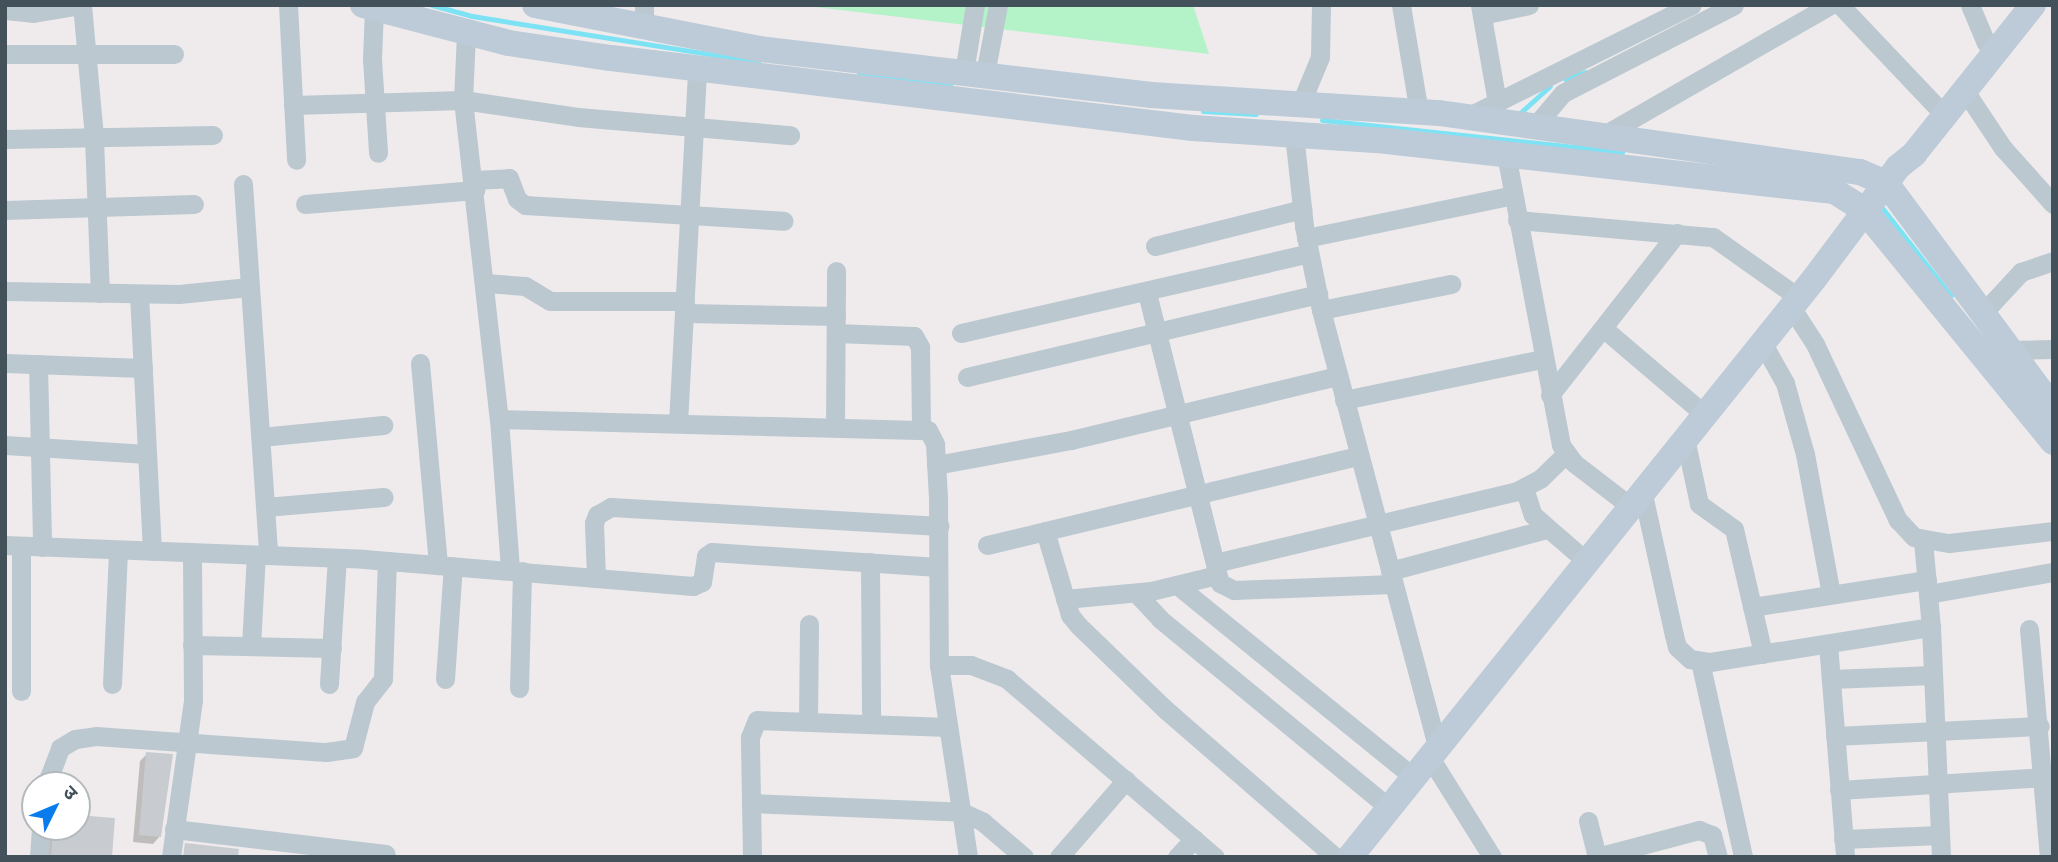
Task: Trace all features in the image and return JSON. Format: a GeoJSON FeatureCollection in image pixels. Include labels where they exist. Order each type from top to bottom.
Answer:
{"type":"FeatureCollection","features":[{"type":"Feature","properties":{"kind":"street"},"geometry":{"type":"LineString","coordinates":[[5,10],[33,13],[81,5],[89,53],[100,293]]}},
{"type":"Feature","properties":{"kind":"street"},"geometry":{"type":"LineString","coordinates":[[288,5],[296,160]]}},
{"type":"Feature","properties":{"kind":"street"},"geometry":{"type":"LineString","coordinates":[[974,73],[975,5]]}},
{"type":"Feature","properties":{"kind":"street"},"geometry":{"type":"LineString","coordinates":[[974,73],[998,5]]}},
{"type":"Feature","properties":{"kind":"street"},"geometry":{"type":"LineString","coordinates":[[1301,103],[1320,57],[1321,5]]}},
{"type":"Feature","properties":{"kind":"street"},"geometry":{"type":"LineString","coordinates":[[1401,5],[1419,112]]}},
{"type":"Feature","properties":{"kind":"street"},"geometry":{"type":"LineString","coordinates":[[1497,102],[1481,10],[1529,5]]}},
{"type":"Feature","properties":{"kind":"street"},"geometry":{"type":"LineString","coordinates":[[1467,117],[1692,5]]}},
{"type":"Feature","properties":{"kind":"street"},"geometry":{"type":"LineString","coordinates":[[1535,126],[1563,93],[1734,5]]}},
{"type":"Feature","properties":{"kind":"street"},"geometry":{"type":"LineString","coordinates":[[1604,135],[1830,5]]}},
{"type":"Feature","properties":{"kind":"street"},"geometry":{"type":"LineString","coordinates":[[1840,5],[1936,106]]}},
{"type":"Feature","properties":{"kind":"street"},"geometry":{"type":"LineString","coordinates":[[1970,5],[1986,43]]}},
{"type":"Feature","properties":{"kind":"street"},"geometry":{"type":"LineString","coordinates":[[1892,175],[1904,148],[2016,5]]}},
{"type":"Feature","properties":{"kind":"street"},"geometry":{"type":"LineString","coordinates":[[1350,857],[1795,302],[1892,175],[1914,154],[2033,5]]}},
{"type":"Feature","properties":{"kind":"street"},"geometry":{"type":"LineString","coordinates":[[544,6],[644,16],[760,49],[1151,95],[1301,103],[1467,117],[1892,175],[1981,315],[2053,408]]}},
{"type":"Feature","properties":{"kind":"street"},"geometry":{"type":"LineString","coordinates":[[378,153],[369,7],[466,34],[697,69],[1193,128],[1294,134],[1802,185],[1834,191],[1864,210],[2053,442]]}},
{"type":"Feature","properties":{"kind":"street"},"geometry":{"type":"LineString","coordinates":[[466,34],[463,100],[516,571],[519,688]]}},
{"type":"Feature","properties":{"kind":"street"},"geometry":{"type":"LineString","coordinates":[[5,54],[174,54]]}},
{"type":"Feature","properties":{"kind":"street"},"geometry":{"type":"LineString","coordinates":[[678,423],[697,69]]}},
{"type":"Feature","properties":{"kind":"street"},"geometry":{"type":"LineString","coordinates":[[1965,91],[2003,148],[2053,204]]}},
{"type":"Feature","properties":{"kind":"street"},"geometry":{"type":"LineString","coordinates":[[293,105],[463,100],[578,117],[790,135]]}},
{"type":"Feature","properties":{"kind":"street"},"geometry":{"type":"LineString","coordinates":[[1294,134],[1302,209],[1320,302],[1392,577],[1427,760]]}},
{"type":"Feature","properties":{"kind":"street"},"geometry":{"type":"LineString","coordinates":[[5,139],[213,135]]}},
{"type":"Feature","properties":{"kind":"street"},"geometry":{"type":"LineString","coordinates":[[1506,154],[1542,359],[1566,454],[1636,498],[1677,647],[1699,661],[1763,654],[1931,627]]}},
{"type":"Feature","properties":{"kind":"street"},"geometry":{"type":"LineString","coordinates":[[305,204],[474,185],[509,178],[517,199],[525,205],[784,221]]}},
{"type":"Feature","properties":{"kind":"street"},"geometry":{"type":"LineString","coordinates":[[243,184],[265,507],[251,646]]}},
{"type":"Feature","properties":{"kind":"street"},"geometry":{"type":"LineString","coordinates":[[961,334],[1147,293],[1308,245],[1513,195]]}},
{"type":"Feature","properties":{"kind":"street"},"geometry":{"type":"LineString","coordinates":[[5,210],[96,204],[194,204]]}},
{"type":"Feature","properties":{"kind":"street"},"geometry":{"type":"LineString","coordinates":[[1155,246],[1302,209]]}},
{"type":"Feature","properties":{"kind":"street"},"geometry":{"type":"LineString","coordinates":[[1517,220],[1677,233],[1723,240],[1795,302],[1898,520],[1923,541],[1949,544],[2053,531]]}},
{"type":"Feature","properties":{"kind":"street"},"geometry":{"type":"LineString","coordinates":[[1550,395],[1677,233]]}},
{"type":"Feature","properties":{"kind":"street"},"geometry":{"type":"LineString","coordinates":[[1981,315],[2021,272],[2053,261]]}},
{"type":"Feature","properties":{"kind":"street"},"geometry":{"type":"LineString","coordinates":[[835,425],[836,271]]}},
{"type":"Feature","properties":{"kind":"street"},"geometry":{"type":"LineString","coordinates":[[485,283],[525,286],[550,301],[685,307],[836,324],[914,336],[920,347],[921,426]]}},
{"type":"Feature","properties":{"kind":"street"},"geometry":{"type":"LineString","coordinates":[[967,377],[1157,333],[1320,302],[1451,284]]}},
{"type":"Feature","properties":{"kind":"street"},"geometry":{"type":"LineString","coordinates":[[5,291],[139,294],[249,287]]}},
{"type":"Feature","properties":{"kind":"street"},"geometry":{"type":"LineString","coordinates":[[1147,293],[1200,495],[1216,569],[1223,586],[1234,590],[1392,577],[1547,528]]}},
{"type":"Feature","properties":{"kind":"street"},"geometry":{"type":"LineString","coordinates":[[139,294],[152,551]]}},
{"type":"Feature","properties":{"kind":"street"},"geometry":{"type":"LineString","coordinates":[[1603,328],[1704,414]]}},
{"type":"Feature","properties":{"kind":"street"},"geometry":{"type":"LineString","coordinates":[[1762,342],[1785,383],[1805,454],[1830,594]]}},
{"type":"Feature","properties":{"kind":"street"},"geometry":{"type":"LineString","coordinates":[[2007,350],[2053,349]]}},
{"type":"Feature","properties":{"kind":"street"},"geometry":{"type":"LineString","coordinates":[[1344,400],[1542,359]]}},
{"type":"Feature","properties":{"kind":"street"},"geometry":{"type":"LineString","coordinates":[[5,363],[143,369]]}},
{"type":"Feature","properties":{"kind":"street"},"geometry":{"type":"LineString","coordinates":[[420,363],[445,565],[445,679]]}},
{"type":"Feature","properties":{"kind":"street"},"geometry":{"type":"LineString","coordinates":[[38,364],[42,547]]}},
{"type":"Feature","properties":{"kind":"street"},"geometry":{"type":"LineString","coordinates":[[936,465],[1178,414],[1338,376]]}},
{"type":"Feature","properties":{"kind":"street"},"geometry":{"type":"LineString","coordinates":[[499,419],[921,426],[933,434],[939,527],[939,665],[968,857]]}},
{"type":"Feature","properties":{"kind":"street"},"geometry":{"type":"LineString","coordinates":[[261,437],[383,425]]}},
{"type":"Feature","properties":{"kind":"street"},"geometry":{"type":"LineString","coordinates":[[1685,438],[1699,504],[1704,512],[1721,517],[1734,529],[1763,654]]}},
{"type":"Feature","properties":{"kind":"street"},"geometry":{"type":"LineString","coordinates":[[5,445],[147,454]]}},
{"type":"Feature","properties":{"kind":"street"},"geometry":{"type":"LineString","coordinates":[[1065,599],[1137,594],[1177,585],[1216,569],[1376,522],[1524,488],[1566,454]]}},
{"type":"Feature","properties":{"kind":"street"},"geometry":{"type":"LineString","coordinates":[[987,545],[1359,456]]}},
{"type":"Feature","properties":{"kind":"street"},"geometry":{"type":"LineString","coordinates":[[1524,488],[1526,504],[1547,528],[1586,561]]}},
{"type":"Feature","properties":{"kind":"street"},"geometry":{"type":"LineString","coordinates":[[265,507],[384,497]]}},
{"type":"Feature","properties":{"kind":"street"},"geometry":{"type":"LineString","coordinates":[[596,578],[594,523],[597,515],[611,507],[939,527]]}},
{"type":"Feature","properties":{"kind":"street"},"geometry":{"type":"LineString","coordinates":[[1045,531],[1070,615],[1110,657],[1335,857]]}},
{"type":"Feature","properties":{"kind":"street"},"geometry":{"type":"LineString","coordinates":[[1923,541],[1931,627],[1941,857]]}},
{"type":"Feature","properties":{"kind":"street"},"geometry":{"type":"LineString","coordinates":[[21,691],[13,648],[13,546],[337,558],[692,586],[702,582],[706,556],[712,552],[938,567]]}},
{"type":"Feature","properties":{"kind":"street"},"geometry":{"type":"LineString","coordinates":[[112,684],[118,550]]}},
{"type":"Feature","properties":{"kind":"street"},"geometry":{"type":"LineString","coordinates":[[171,857],[188,741],[192,552]]}},
{"type":"Feature","properties":{"kind":"street"},"geometry":{"type":"LineString","coordinates":[[329,684],[337,558]]}},
{"type":"Feature","properties":{"kind":"street"},"geometry":{"type":"LineString","coordinates":[[51,771],[60,748],[75,739],[188,741],[326,752],[353,748],[365,702],[383,679],[387,561]]}},
{"type":"Feature","properties":{"kind":"street"},"geometry":{"type":"LineString","coordinates":[[870,562],[871,724]]}},
{"type":"Feature","properties":{"kind":"street"},"geometry":{"type":"LineString","coordinates":[[1752,607],[1830,594],[1927,587],[2053,572]]}},
{"type":"Feature","properties":{"kind":"street"},"geometry":{"type":"LineString","coordinates":[[1177,585],[1427,760],[1492,857]]}},
{"type":"Feature","properties":{"kind":"street"},"geometry":{"type":"LineString","coordinates":[[1137,594],[1160,619],[1389,808]]}},
{"type":"Feature","properties":{"kind":"street"},"geometry":{"type":"LineString","coordinates":[[808,721],[809,624]]}},
{"type":"Feature","properties":{"kind":"street"},"geometry":{"type":"LineString","coordinates":[[2029,629],[2040,726],[2047,751],[2043,777],[2049,857]]}},
{"type":"Feature","properties":{"kind":"street"},"geometry":{"type":"LineString","coordinates":[[1828,644],[1844,848],[1940,835]]}},
{"type":"Feature","properties":{"kind":"street"},"geometry":{"type":"LineString","coordinates":[[192,645],[332,648]]}},
{"type":"Feature","properties":{"kind":"street"},"geometry":{"type":"LineString","coordinates":[[1699,661],[1743,857]]}},
{"type":"Feature","properties":{"kind":"street"},"geometry":{"type":"LineString","coordinates":[[939,665],[971,665],[1007,679],[1215,857]]}},
{"type":"Feature","properties":{"kind":"street"},"geometry":{"type":"LineString","coordinates":[[1831,680],[1933,675]]}},
{"type":"Feature","properties":{"kind":"street"},"geometry":{"type":"LineString","coordinates":[[752,857],[751,727],[764,719],[948,727]]}},
{"type":"Feature","properties":{"kind":"street"},"geometry":{"type":"LineString","coordinates":[[1835,736],[2040,726]]}},
{"type":"Feature","properties":{"kind":"street"},"geometry":{"type":"LineString","coordinates":[[1839,790],[2043,777]]}},
{"type":"Feature","properties":{"kind":"street"},"geometry":{"type":"LineString","coordinates":[[1059,857],[1126,780]]}},
{"type":"Feature","properties":{"kind":"street"},"geometry":{"type":"LineString","coordinates":[[751,803],[962,813],[983,822],[1024,857]]}},
{"type":"Feature","properties":{"kind":"street"},"geometry":{"type":"LineString","coordinates":[[1588,821],[1597,857],[1699,830],[1712,835],[1717,857]]}},
{"type":"Feature","properties":{"kind":"street"},"geometry":{"type":"LineString","coordinates":[[174,829],[386,853]]}},
{"type":"Feature","properties":{"kind":"street"},"geometry":{"type":"LineString","coordinates":[[1177,857],[1194,839]]}},
{"type":"Feature","properties":{"kind":"green space"},"geometry":{"type":"Polygon","coordinates":[[[799,5],[1193,5],[1209,54],[799,5]]]}},
{"type":"Feature","properties":{"kind":"building"},"geometry":{"type":"Polygon","coordinates":[[[146,752],[173,754],[161,837],[139,835],[146,752]]]}},
{"type":"Feature","properties":{"kind":"building"},"geometry":{"type":"Polygon","coordinates":[[[91,816],[115,818],[112,857],[51,857],[52,841],[91,841],[91,816]]]}},
{"type":"Feature","properties":{"kind":"building"},"geometry":{"type":"Polygon","coordinates":[[[185,843],[239,849],[238,857],[183,857],[185,843]]]}},
{"type":"Feature","properties":{"kind":"waterway"},"geometry":{"type":"LineString","coordinates":[[432,5],[472,16],[758,62]]}},
{"type":"Feature","properties":{"kind":"waterway"},"geometry":{"type":"LineString","coordinates":[[1565,79],[1585,72]]}},
{"type":"Feature","properties":{"kind":"waterway"},"geometry":{"type":"LineString","coordinates":[[859,74],[950,84]]}},
{"type":"Feature","properties":{"kind":"waterway"},"geometry":{"type":"LineString","coordinates":[[1520,113],[1550,86]]}},
{"type":"Feature","properties":{"kind":"waterway"},"geometry":{"type":"LineString","coordinates":[[1203,111],[1256,114]]}},
{"type":"Feature","properties":{"kind":"waterway"},"geometry":{"type":"LineString","coordinates":[[1322,120],[1622,152]]}},
{"type":"Feature","properties":{"kind":"waterway"},"geometry":{"type":"LineString","coordinates":[[1883,209],[1951,296]]}}]}
